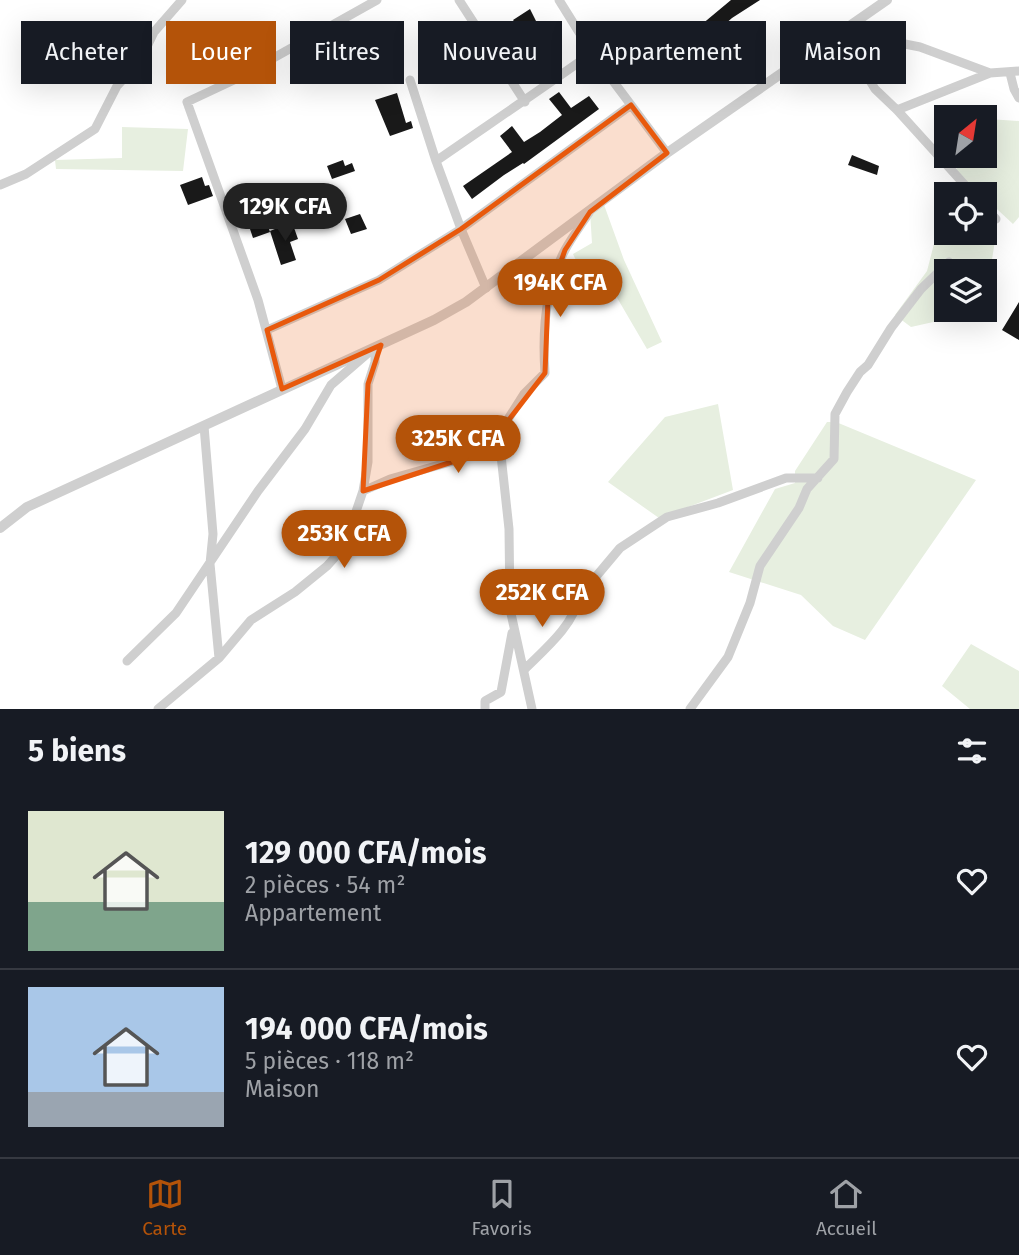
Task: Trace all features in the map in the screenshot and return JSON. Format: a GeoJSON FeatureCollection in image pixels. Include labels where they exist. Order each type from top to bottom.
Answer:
{"type":"FeatureCollection","features":[{"type":"Feature","properties":{"kind":"street"},"geometry":{"type":"LineString","coordinates":[[0,186],[26,174],[94,129],[117,86],[140,61],[154,32],[182,0]]}},
{"type":"Feature","properties":{"kind":"street"},"geometry":{"type":"LineString","coordinates":[[282,389],[258,300],[187,102],[236,79],[377,0]]}},
{"type":"Feature","properties":{"kind":"street"},"geometry":{"type":"LineString","coordinates":[[459,0],[525,102]]}},
{"type":"Feature","properties":{"kind":"street"},"geometry":{"type":"LineString","coordinates":[[559,0],[576,27]]}},
{"type":"Feature","properties":{"kind":"street"},"geometry":{"type":"LineString","coordinates":[[861,21],[887,0]]}},
{"type":"Feature","properties":{"kind":"street"},"geometry":{"type":"LineString","coordinates":[[906,44],[990,73]]}},
{"type":"Feature","properties":{"kind":"street"},"geometry":{"type":"LineString","coordinates":[[436,161],[576,65]]}},
{"type":"Feature","properties":{"kind":"street"},"geometry":{"type":"LineString","coordinates":[[897,110],[990,73],[1015,72],[1014,89],[1019,98]]}},
{"type":"Feature","properties":{"kind":"street"},"geometry":{"type":"LineString","coordinates":[[0,528],[27,507],[434,320],[486,288],[667,153],[780,77]]}},
{"type":"Feature","properties":{"kind":"street"},"geometry":{"type":"LineString","coordinates":[[410,80],[436,161],[486,288]]}},
{"type":"Feature","properties":{"kind":"street"},"geometry":{"type":"LineString","coordinates":[[615,84],[667,153]]}},
{"type":"Feature","properties":{"kind":"street"},"geometry":{"type":"LineString","coordinates":[[872,84],[962,182]]}},
{"type":"Feature","properties":{"kind":"street"},"geometry":{"type":"LineString","coordinates":[[267,330],[379,281],[461,229],[631,105]]}},
{"type":"Feature","properties":{"kind":"street"},"geometry":{"type":"LineString","coordinates":[[363,491],[390,479],[464,458],[501,430],[524,394],[545,373],[544,330],[548,299],[565,250],[590,212]]}},
{"type":"Feature","properties":{"kind":"street"},"geometry":{"type":"LineString","coordinates":[[690,709],[727,657],[750,603],[760,566],[799,508],[807,489],[834,459],[835,414],[847,392],[920,289],[934,275]]}},
{"type":"Feature","properties":{"kind":"street"},"geometry":{"type":"LineString","coordinates":[[158,709],[219,658],[251,620],[306,583],[327,566],[344,547],[363,491],[368,462],[368,384],[375,362],[375,348]]}},
{"type":"Feature","properties":{"kind":"street"},"geometry":{"type":"LineString","coordinates":[[127,661],[176,613],[258,491],[305,429],[331,385],[375,348]]}},
{"type":"Feature","properties":{"kind":"street"},"geometry":{"type":"LineString","coordinates":[[485,709],[485,701],[501,692],[513,628],[507,491],[500,446],[514,408]]}},
{"type":"Feature","properties":{"kind":"street"},"geometry":{"type":"LineString","coordinates":[[204,426],[213,534],[210,564],[219,658]]}},
{"type":"Feature","properties":{"kind":"street"},"geometry":{"type":"LineString","coordinates":[[525,669],[570,621],[578,598],[620,548],[667,517],[718,503],[786,478],[818,478]]}},
{"type":"Feature","properties":{"kind":"street"},"geometry":{"type":"LineString","coordinates":[[511,584],[578,598]]}},
{"type":"Feature","properties":{"kind":"street"},"geometry":{"type":"LineString","coordinates":[[513,628],[525,669],[532,709]]}},
{"type":"Feature","properties":{"kind":"highlighted area"},"geometry":{"type":"Polygon","coordinates":[[[631,105],[667,153],[590,212],[565,250],[548,298],[545,373],[501,430],[464,458],[363,491],[368,384],[381,345],[282,389],[267,330],[379,280],[461,229],[631,105]]]}},
{"type":"Feature","properties":{"kind":"green space"},"geometry":{"type":"Polygon","coordinates":[[[998,120],[1019,121],[1019,217],[1013,224],[997,209],[997,182],[967,182],[955,171],[957,168],[998,168],[998,120]]]}},
{"type":"Feature","properties":{"kind":"green space"},"geometry":{"type":"Polygon","coordinates":[[[122,127],[188,129],[183,171],[56,169],[55,160],[122,158],[122,127]]]}},
{"type":"Feature","properties":{"kind":"green space"},"geometry":{"type":"Polygon","coordinates":[[[603,202],[624,260],[662,342],[647,349],[609,284],[589,288],[573,254],[592,243],[590,212],[603,202]]]}},
{"type":"Feature","properties":{"kind":"green space"},"geometry":{"type":"Polygon","coordinates":[[[934,244],[994,245],[992,259],[934,259],[934,322],[911,327],[895,315],[927,271],[934,244]]]}},
{"type":"Feature","properties":{"kind":"green space"},"geometry":{"type":"Polygon","coordinates":[[[718,404],[733,490],[659,518],[608,482],[665,417],[718,404]]]}},
{"type":"Feature","properties":{"kind":"green space"},"geometry":{"type":"Polygon","coordinates":[[[827,422],[836,422],[976,480],[865,640],[833,626],[801,595],[729,572],[775,489],[795,483],[795,471],[827,422]]]}},
{"type":"Feature","properties":{"kind":"green space"},"geometry":{"type":"Polygon","coordinates":[[[971,644],[1019,671],[1019,709],[970,709],[942,686],[971,644]]]}},
{"type":"Feature","properties":{"kind":"building"},"geometry":{"type":"Polygon","coordinates":[[[731,0],[760,0],[729,21],[706,21],[731,0]]]}},
{"type":"Feature","properties":{"kind":"building"},"geometry":{"type":"Polygon","coordinates":[[[530,9],[536,21],[514,21],[530,9]]]}},
{"type":"Feature","properties":{"kind":"building"},"geometry":{"type":"Polygon","coordinates":[[[559,92],[571,108],[589,96],[599,109],[472,199],[463,186],[512,152],[500,136],[512,126],[524,142],[540,132],[562,115],[549,99],[559,92]]]}},
{"type":"Feature","properties":{"kind":"building"},"geometry":{"type":"Polygon","coordinates":[[[397,93],[406,123],[411,121],[413,128],[390,136],[375,100],[397,93]]]}},
{"type":"Feature","properties":{"kind":"building"},"geometry":{"type":"Polygon","coordinates":[[[852,155],[879,166],[877,175],[848,165],[852,155]]]}},
{"type":"Feature","properties":{"kind":"building"},"geometry":{"type":"Polygon","coordinates":[[[343,160],[345,166],[352,163],[355,171],[332,179],[327,166],[343,160]]]}},
{"type":"Feature","properties":{"kind":"building"},"geometry":{"type":"Polygon","coordinates":[[[202,177],[213,196],[188,205],[180,185],[202,177]]]}},
{"type":"Feature","properties":{"kind":"building"},"geometry":{"type":"Polygon","coordinates":[[[360,214],[367,229],[351,234],[345,219],[360,214]]]}},
{"type":"Feature","properties":{"kind":"building"},"geometry":{"type":"Polygon","coordinates":[[[264,215],[270,232],[253,238],[247,220],[264,215]]]}},
{"type":"Feature","properties":{"kind":"building"},"geometry":{"type":"Polygon","coordinates":[[[292,222],[298,239],[290,242],[296,260],[281,265],[270,231],[292,222]]]}},
{"type":"Feature","properties":{"kind":"building"},"geometry":{"type":"Polygon","coordinates":[[[1019,302],[1019,340],[1002,330],[1019,302]]]}}]}
